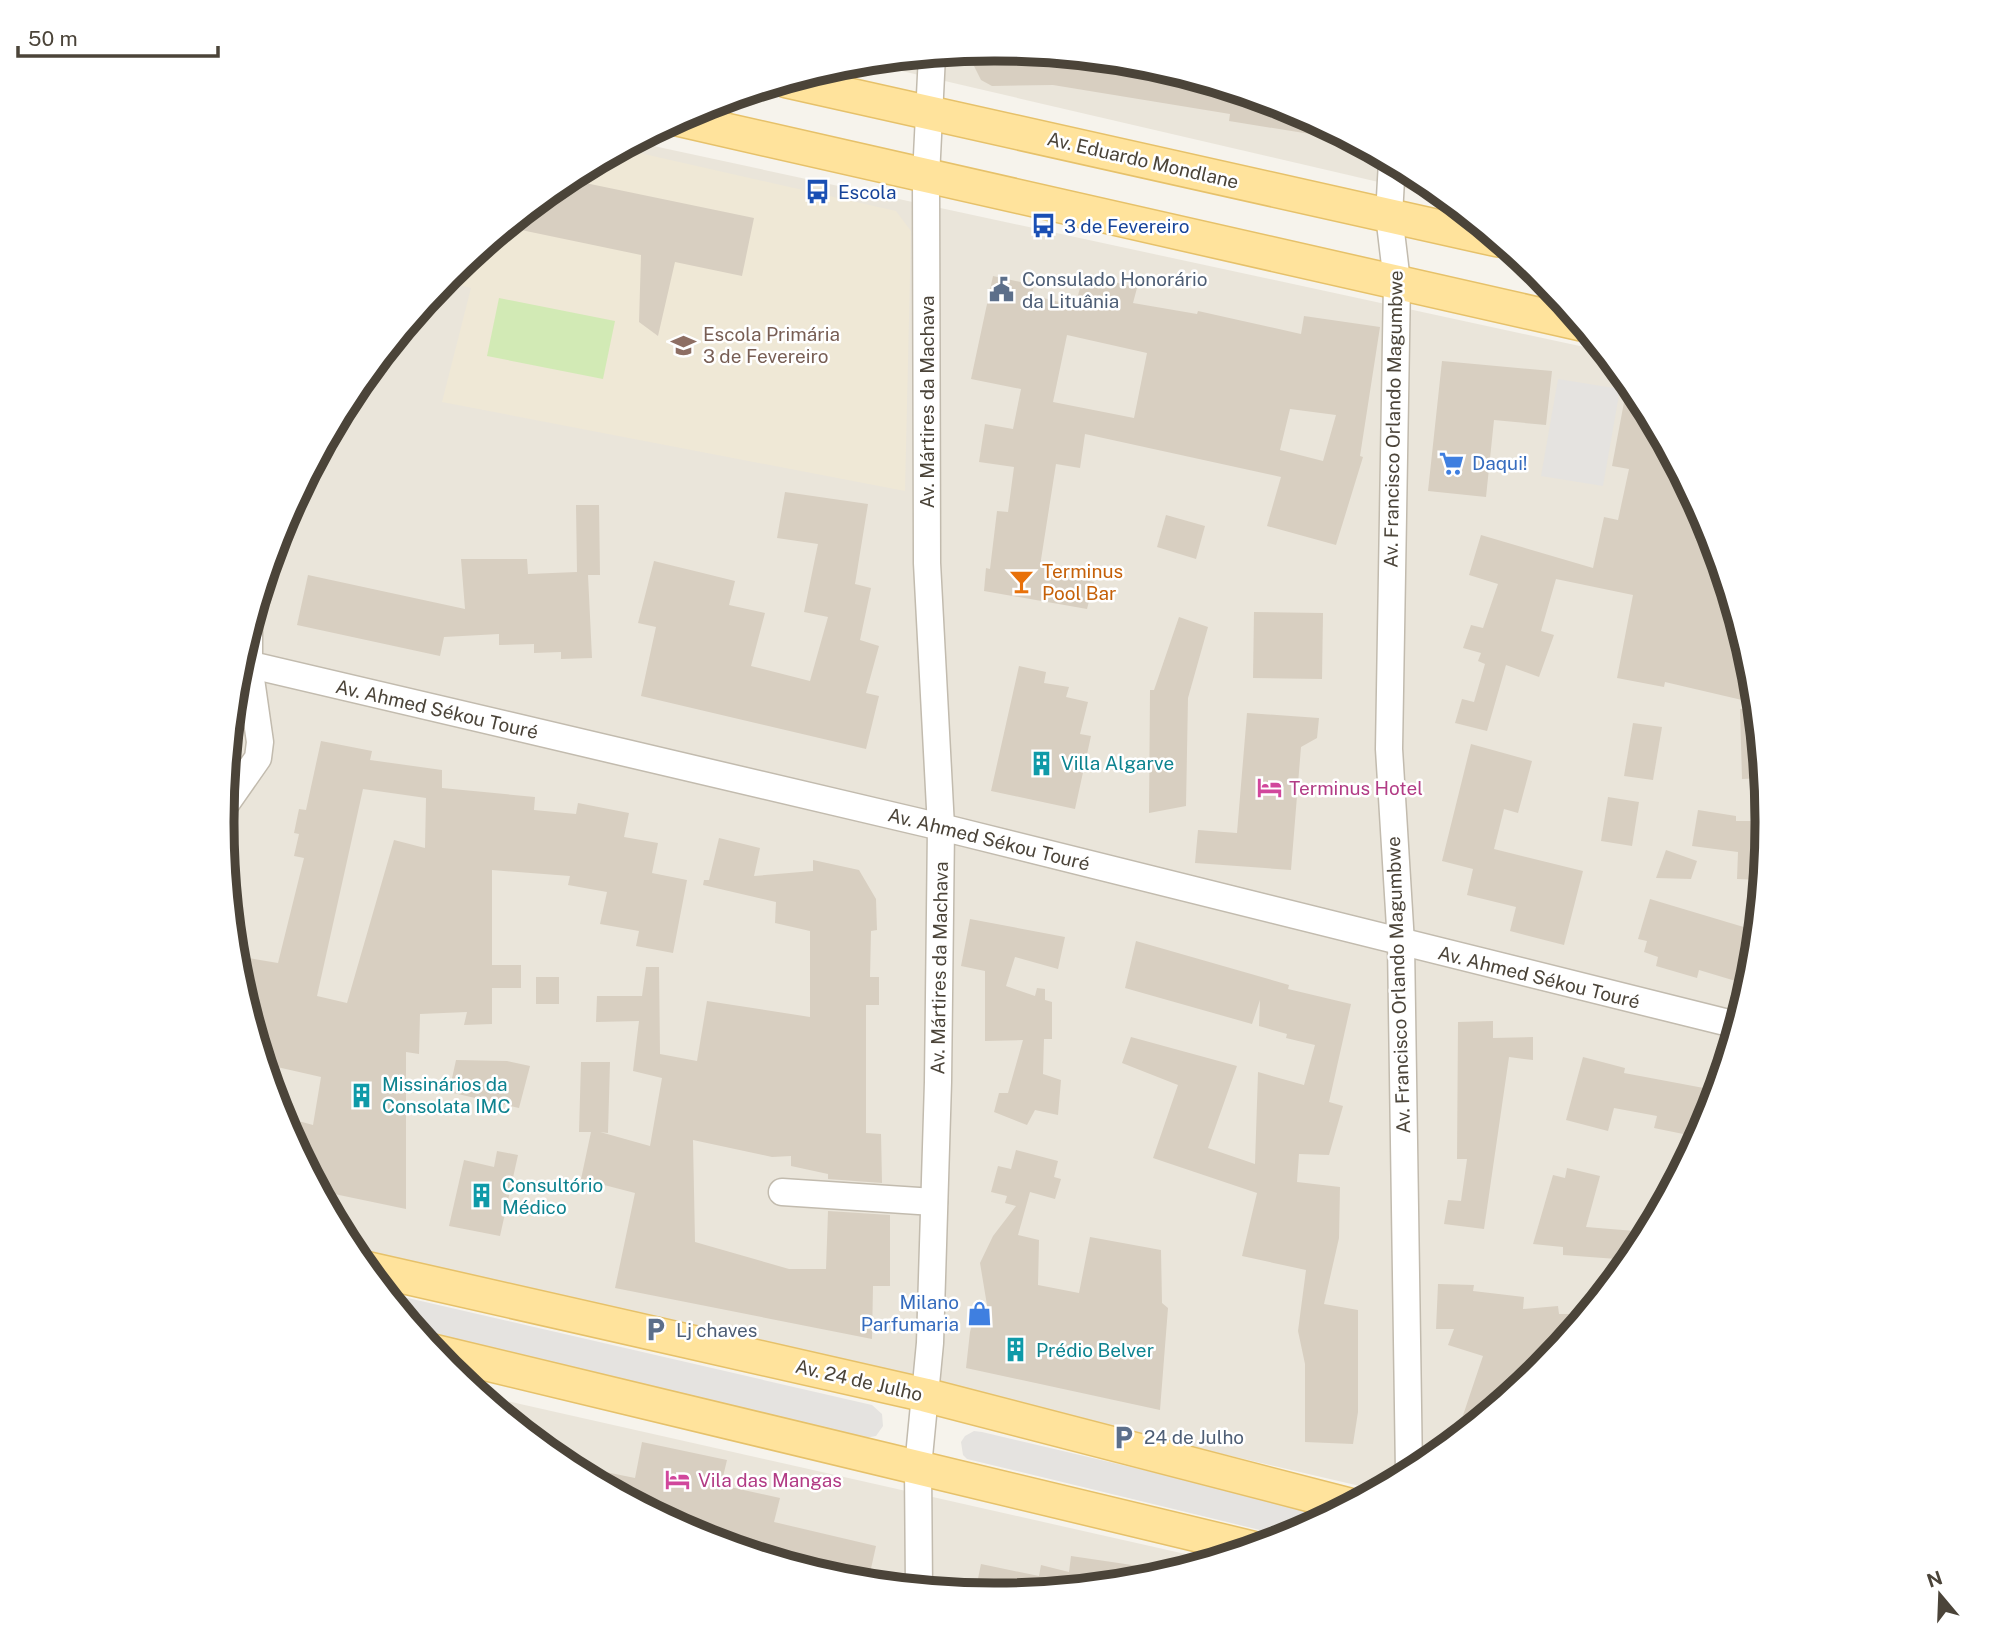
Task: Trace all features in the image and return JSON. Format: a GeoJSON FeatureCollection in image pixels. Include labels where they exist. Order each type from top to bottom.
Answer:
{"type":"FeatureCollection","features":[{"type":"Feature","properties":{"kind":"main road","name":"Av. Eduardo Mondlane"},"geometry":{"type":"LineString","coordinates":[[806,85],[1479,236]]}},
{"type":"Feature","properties":{"kind":"main road"},"geometry":{"type":"LineString","coordinates":[[703,119],[823,152],[1567,321]]}},
{"type":"Feature","properties":{"kind":"main road","name":"Av. 24 de Julho"},"geometry":{"type":"LineString","coordinates":[[381,1272],[925,1395],[1337,1501]]}},
{"type":"Feature","properties":{"kind":"main road"},"geometry":{"type":"LineString","coordinates":[[453,1356],[1234,1544]]}},
{"type":"Feature","properties":{"kind":"street","name":"Av. Mártires da Machava"},"geometry":{"type":"LineString","coordinates":[[919,1578],[918,1466],[930,1343],[941,827],[927,563],[926,176],[932,64]]}},
{"type":"Feature","properties":{"kind":"street","name":"Av. Francisco Orlando Magumbwe"},"geometry":{"type":"LineString","coordinates":[[1391,173],[1389,215],[1397,282],[1389,749],[1401,943],[1409,1460]]}},
{"type":"Feature","properties":{"kind":"street","name":"Av. Ahmed Sékou Touré"},"geometry":{"type":"LineString","coordinates":[[250,664],[941,827],[1728,1023]]}},
{"type":"Feature","properties":{"kind":"street"},"geometry":{"type":"LineString","coordinates":[[235,791],[258,758],[260,743],[247,679]]}},
{"type":"Feature","properties":{"kind":"street"},"geometry":{"type":"LineString","coordinates":[[782,1192],[934,1202]]}},
{"type":"Feature","properties":{"kind":"shaded area"},"geometry":{"type":"Polygon","coordinates":[[[995,61],[1044,63],[1143,76],[1191,87],[1286,119],[1375,163],[1421,192],[891,69],[995,61]]]}},
{"type":"Feature","properties":{"kind":"shaded area"},"geometry":{"type":"Polygon","coordinates":[[[649,145],[1589,348],[1627,399],[1653,442],[1677,486],[1715,577],[1741,674],[1749,723],[1754,772],[1754,872],[1741,970],[1729,1019],[1715,1067],[1677,1158],[1627,1245],[1598,1285],[1566,1324],[1496,1394],[1458,1426],[1417,1455],[1364,1487],[369,1255],[336,1202],[312,1158],[274,1067],[248,970],[240,921],[235,872],[235,772],[248,674],[260,625],[274,577],[312,486],[362,399],[391,359],[423,320],[493,250],[531,218],[614,163],[649,145]]]}},
{"type":"Feature","properties":{"kind":"shaded area","name":"Escola Primária 3 de Fevereiro"},"geometry":{"type":"Polygon","coordinates":[[[635,152],[896,211],[911,231],[905,491],[442,402],[471,288],[457,284],[531,218],[572,189],[635,152]]]}},
{"type":"Feature","properties":{"kind":"shaded area"},"geometry":{"type":"Polygon","coordinates":[[[1558,379],[1620,389],[1603,486],[1541,476],[1558,379]]]}},
{"type":"Feature","properties":{"kind":"shaded area"},"geometry":{"type":"Polygon","coordinates":[[[400,1296],[872,1405],[882,1414],[883,1426],[876,1436],[865,1438],[435,1337],[400,1296]]]}},
{"type":"Feature","properties":{"kind":"shaded area"},"geometry":{"type":"Polygon","coordinates":[[[499,1399],[1194,1556],[1094,1576],[995,1583],[895,1576],[846,1568],[750,1542],[703,1525],[658,1504],[572,1455],[499,1399]]]}},
{"type":"Feature","properties":{"kind":"shaded area"},"geometry":{"type":"Polygon","coordinates":[[[974,1431],[982,1432],[1317,1511],[1267,1532],[967,1459],[963,1455],[961,1442],[974,1431]]]}},
{"type":"Feature","properties":{"kind":"green space"},"geometry":{"type":"Polygon","coordinates":[[[499,298],[615,321],[603,379],[487,356],[499,298]]]}},
{"type":"Feature","properties":{"kind":"building"},"geometry":{"type":"Polygon","coordinates":[[[972,62],[1044,63],[1143,76],[1239,102],[1322,136],[1229,121],[1230,114],[1053,85],[992,86],[981,80],[972,62]]]}},
{"type":"Feature","properties":{"kind":"building"},"geometry":{"type":"Polygon","coordinates":[[[583,182],[754,218],[742,276],[675,262],[658,336],[639,322],[641,255],[518,229],[583,182]]]}},
{"type":"Feature","properties":{"kind":"building"},"geometry":{"type":"Polygon","coordinates":[[[1084,274],[1137,288],[1133,303],[1197,314],[1198,311],[1301,334],[1304,316],[1380,327],[1360,456],[1363,457],[1336,545],[1267,526],[1281,477],[1085,434],[1080,468],[1056,464],[1040,566],[1062,570],[1061,575],[1094,582],[1087,609],[984,591],[986,568],[990,569],[997,511],[1008,512],[1014,467],[979,462],[985,424],[1013,429],[1021,389],[971,379],[993,276],[1034,285],[1032,295],[1075,306],[1084,274]],[[1067,335],[1053,402],[1134,418],[1147,353],[1067,335]],[[1290,409],[1280,450],[1323,461],[1336,415],[1290,409]]]}},
{"type":"Feature","properties":{"kind":"building"},"geometry":{"type":"Polygon","coordinates":[[[1442,361],[1552,371],[1546,425],[1494,420],[1486,497],[1428,491],[1442,361]]]}},
{"type":"Feature","properties":{"kind":"building"},"geometry":{"type":"Polygon","coordinates":[[[1626,397],[1677,486],[1715,577],[1741,674],[1744,692],[1742,700],[1665,682],[1664,687],[1617,678],[1633,595],[1556,579],[1541,631],[1554,635],[1539,677],[1506,665],[1487,731],[1455,723],[1462,699],[1474,702],[1485,664],[1478,661],[1481,653],[1463,648],[1471,625],[1483,628],[1498,584],[1469,575],[1481,535],[1593,568],[1604,517],[1618,520],[1629,469],[1612,466],[1626,397]]]}},
{"type":"Feature","properties":{"kind":"building"},"geometry":{"type":"Polygon","coordinates":[[[785,492],[868,504],[855,584],[871,588],[860,640],[879,646],[866,693],[879,696],[866,749],[641,696],[656,627],[638,623],[654,561],[735,581],[729,605],[765,613],[751,666],[810,681],[828,617],[804,612],[818,544],[777,538],[785,492]]]}},
{"type":"Feature","properties":{"kind":"building"},"geometry":{"type":"Polygon","coordinates":[[[576,505],[599,505],[600,575],[588,575],[592,658],[561,659],[561,652],[534,653],[534,644],[499,645],[499,634],[444,637],[440,656],[297,625],[308,575],[465,609],[461,559],[527,559],[528,574],[577,572],[576,505]]]}},
{"type":"Feature","properties":{"kind":"building"},"geometry":{"type":"Polygon","coordinates":[[[1166,515],[1205,526],[1196,559],[1157,547],[1166,515]]]}},
{"type":"Feature","properties":{"kind":"building"},"geometry":{"type":"Polygon","coordinates":[[[1254,612],[1323,613],[1322,679],[1253,678],[1254,612]]]}},
{"type":"Feature","properties":{"kind":"building"},"geometry":{"type":"Polygon","coordinates":[[[1179,617],[1208,627],[1188,698],[1186,806],[1149,813],[1150,690],[1154,690],[1179,617]]]}},
{"type":"Feature","properties":{"kind":"building","name":"Villa Algarve"},"geometry":{"type":"Polygon","coordinates":[[[1019,666],[1046,672],[1044,683],[1069,687],[1066,697],[1088,702],[1080,734],[1091,736],[1075,809],[991,791],[1019,666]]]}},
{"type":"Feature","properties":{"kind":"building"},"geometry":{"type":"Polygon","coordinates":[[[1740,709],[1747,709],[1754,778],[1742,779],[1740,709]]]}},
{"type":"Feature","properties":{"kind":"building","name":"Terminus Hotel"},"geometry":{"type":"Polygon","coordinates":[[[1247,713],[1319,718],[1317,738],[1301,747],[1291,870],[1195,863],[1198,830],[1237,833],[1247,713]]]}},
{"type":"Feature","properties":{"kind":"building"},"geometry":{"type":"Polygon","coordinates":[[[1633,723],[1662,727],[1653,780],[1624,776],[1633,723]]]}},
{"type":"Feature","properties":{"kind":"building"},"geometry":{"type":"Polygon","coordinates":[[[321,741],[372,751],[370,760],[442,770],[442,788],[535,797],[534,810],[576,814],[578,803],[629,813],[624,837],[658,843],[652,873],[687,880],[673,953],[636,946],[639,931],[600,924],[607,892],[568,885],[570,876],[492,870],[492,965],[521,965],[521,988],[492,988],[492,1024],[464,1025],[467,1012],[420,1014],[419,1054],[406,1052],[406,1209],[331,1193],[295,1120],[313,1125],[321,1077],[274,1066],[260,1019],[246,958],[278,963],[304,858],[294,856],[299,834],[294,833],[299,809],[306,810],[321,741]],[[363,789],[317,996],[347,1003],[394,840],[425,848],[426,798],[363,789]]]}},
{"type":"Feature","properties":{"kind":"building"},"geometry":{"type":"Polygon","coordinates":[[[1471,744],[1532,761],[1518,813],[1504,809],[1494,849],[1583,871],[1564,945],[1510,931],[1516,907],[1467,895],[1473,869],[1442,861],[1471,744]]]}},
{"type":"Feature","properties":{"kind":"building"},"geometry":{"type":"Polygon","coordinates":[[[1608,797],[1639,802],[1632,846],[1601,841],[1608,797]]]}},
{"type":"Feature","properties":{"kind":"building"},"geometry":{"type":"Polygon","coordinates":[[[1698,810],[1736,816],[1736,821],[1755,821],[1753,880],[1737,879],[1738,852],[1692,846],[1698,810]]]}},
{"type":"Feature","properties":{"kind":"building"},"geometry":{"type":"Polygon","coordinates":[[[719,838],[760,848],[754,876],[813,871],[813,860],[859,870],[876,899],[877,930],[871,931],[870,977],[879,977],[879,1005],[866,1005],[866,1133],[881,1134],[882,1183],[828,1179],[828,1174],[791,1166],[791,1156],[772,1157],[693,1140],[695,1242],[789,1269],[826,1269],[828,1211],[890,1215],[890,1286],[873,1286],[872,1339],[615,1288],[635,1193],[581,1179],[591,1132],[579,1132],[581,1062],[610,1062],[608,1133],[600,1132],[650,1146],[662,1078],[633,1071],[639,1021],[596,1022],[597,996],[642,996],[646,967],[659,967],[660,1054],[697,1061],[707,1001],[810,1017],[810,931],[775,923],[776,902],[703,885],[704,880],[709,880],[719,838]]]}},
{"type":"Feature","properties":{"kind":"building"},"geometry":{"type":"Polygon","coordinates":[[[1666,850],[1697,861],[1691,879],[1656,878],[1666,850]]]}},
{"type":"Feature","properties":{"kind":"building"},"geometry":{"type":"Polygon","coordinates":[[[1650,899],[1748,928],[1738,982],[1699,970],[1697,978],[1656,966],[1658,957],[1644,952],[1647,941],[1638,939],[1650,899]]]}},
{"type":"Feature","properties":{"kind":"building"},"geometry":{"type":"Polygon","coordinates":[[[970,919],[1065,937],[1058,969],[1015,957],[1006,986],[1035,996],[1037,988],[1045,989],[1045,1000],[1052,1002],[1052,1039],[1044,1039],[1043,1074],[1061,1080],[1058,1115],[1035,1110],[1027,1125],[994,1112],[999,1093],[1008,1093],[1023,1040],[985,1041],[985,971],[961,966],[970,919]]]}},
{"type":"Feature","properties":{"kind":"building"},"geometry":{"type":"Polygon","coordinates":[[[1136,941],[1289,985],[1288,989],[1351,1004],[1329,1102],[1343,1106],[1329,1155],[1299,1154],[1297,1182],[1340,1187],[1339,1238],[1324,1304],[1358,1310],[1358,1412],[1353,1444],[1305,1442],[1305,1364],[1298,1331],[1306,1270],[1242,1256],[1257,1193],[1153,1158],[1178,1085],[1122,1063],[1131,1037],[1237,1066],[1208,1148],[1255,1164],[1258,1072],[1304,1085],[1315,1045],[1286,1038],[1287,1034],[1259,1026],[1260,1000],[1252,1024],[1125,988],[1136,941]]]}},
{"type":"Feature","properties":{"kind":"building"},"geometry":{"type":"Polygon","coordinates":[[[536,977],[559,977],[559,1004],[536,1004],[536,977]]]}},
{"type":"Feature","properties":{"kind":"building"},"geometry":{"type":"Polygon","coordinates":[[[1493,1021],[1493,1038],[1533,1037],[1533,1060],[1509,1057],[1484,1229],[1444,1224],[1448,1200],[1461,1201],[1467,1159],[1457,1159],[1458,1022],[1493,1021]]]}},
{"type":"Feature","properties":{"kind":"building"},"geometry":{"type":"Polygon","coordinates":[[[1583,1057],[1625,1068],[1624,1073],[1707,1089],[1687,1135],[1654,1128],[1657,1116],[1614,1108],[1608,1131],[1566,1120],[1583,1057]]]}},
{"type":"Feature","properties":{"kind":"building"},"geometry":{"type":"Polygon","coordinates":[[[456,1060],[507,1061],[530,1066],[519,1108],[449,1092],[456,1060]]]}},
{"type":"Feature","properties":{"kind":"building"},"geometry":{"type":"Polygon","coordinates":[[[1016,1150],[1058,1161],[1054,1177],[1061,1179],[1055,1199],[1030,1192],[1018,1235],[1039,1240],[1038,1285],[1079,1293],[1090,1237],[1161,1250],[1162,1303],[1168,1308],[1160,1410],[966,1368],[976,1309],[988,1311],[980,1263],[993,1236],[1016,1206],[1005,1203],[1007,1196],[991,1192],[998,1166],[1011,1169],[1016,1150]]]}},
{"type":"Feature","properties":{"kind":"building","name":"Consultório Médico"},"geometry":{"type":"Polygon","coordinates":[[[497,1151],[518,1155],[500,1236],[449,1226],[464,1160],[494,1167],[497,1151]]]}},
{"type":"Feature","properties":{"kind":"building"},"geometry":{"type":"Polygon","coordinates":[[[1567,1168],[1600,1176],[1586,1227],[1635,1231],[1617,1259],[1563,1255],[1563,1247],[1533,1244],[1553,1175],[1565,1178],[1567,1168]]]}},
{"type":"Feature","properties":{"kind":"building"},"geometry":{"type":"Polygon","coordinates":[[[1438,1284],[1474,1285],[1473,1291],[1524,1297],[1523,1309],[1558,1306],[1559,1314],[1574,1314],[1532,1360],[1460,1424],[1483,1356],[1448,1345],[1454,1329],[1436,1329],[1438,1284]]]}},
{"type":"Feature","properties":{"kind":"building"},"geometry":{"type":"Polygon","coordinates":[[[642,1442],[727,1460],[721,1485],[780,1498],[774,1522],[876,1546],[870,1572],[798,1557],[703,1525],[596,1470],[635,1478],[642,1442]]]}},
{"type":"Feature","properties":{"kind":"building"},"geometry":{"type":"Polygon","coordinates":[[[1071,1556],[1147,1567],[1044,1581],[977,1582],[981,1564],[1039,1576],[1041,1565],[1069,1572],[1071,1556]]]}},
{"type":"Feature","properties":{"kind":"place","name":"Escola"},"geometry":{"type":"Point","coordinates":[818,192]}},
{"type":"Feature","properties":{"kind":"place","name":"3 de Fevereiro"},"geometry":{"type":"Point","coordinates":[1044,226]}},
{"type":"Feature","properties":{"kind":"place","name":"Consulado Honorário da Lituânia"},"geometry":{"type":"Point","coordinates":[1002,290]}},
{"type":"Feature","properties":{"kind":"place","name":"Escola Primária 3 de Fevereiro"},"geometry":{"type":"Point","coordinates":[683,345]}},
{"type":"Feature","properties":{"kind":"place","name":"Daqui!"},"geometry":{"type":"Point","coordinates":[1452,463]}},
{"type":"Feature","properties":{"kind":"place","name":"Terminus Pool Bar"},"geometry":{"type":"Point","coordinates":[1022,582]}},
{"type":"Feature","properties":{"kind":"place","name":"Villa Algarve"},"geometry":{"type":"Point","coordinates":[1041,763]}},
{"type":"Feature","properties":{"kind":"place","name":"Terminus Hotel"},"geometry":{"type":"Point","coordinates":[1269,788]}},
{"type":"Feature","properties":{"kind":"place","name":"Missinários da Consolata IMC"},"geometry":{"type":"Point","coordinates":[362,1095]}},
{"type":"Feature","properties":{"kind":"place","name":"Consultório Médico"},"geometry":{"type":"Point","coordinates":[482,1196]}},
{"type":"Feature","properties":{"kind":"place","name":"Milano Parfumaria"},"geometry":{"type":"Point","coordinates":[979,1313]}},
{"type":"Feature","properties":{"kind":"place","name":"Lj chaves"},"geometry":{"type":"Point","coordinates":[656,1330]}},
{"type":"Feature","properties":{"kind":"place","name":"Prédio Belver"},"geometry":{"type":"Point","coordinates":[1016,1350]}},
{"type":"Feature","properties":{"kind":"place","name":"24 de Julho"},"geometry":{"type":"Point","coordinates":[1124,1437]}},
{"type":"Feature","properties":{"kind":"place","name":"Vila das Mangas"},"geometry":{"type":"Point","coordinates":[678,1480]}}]}
